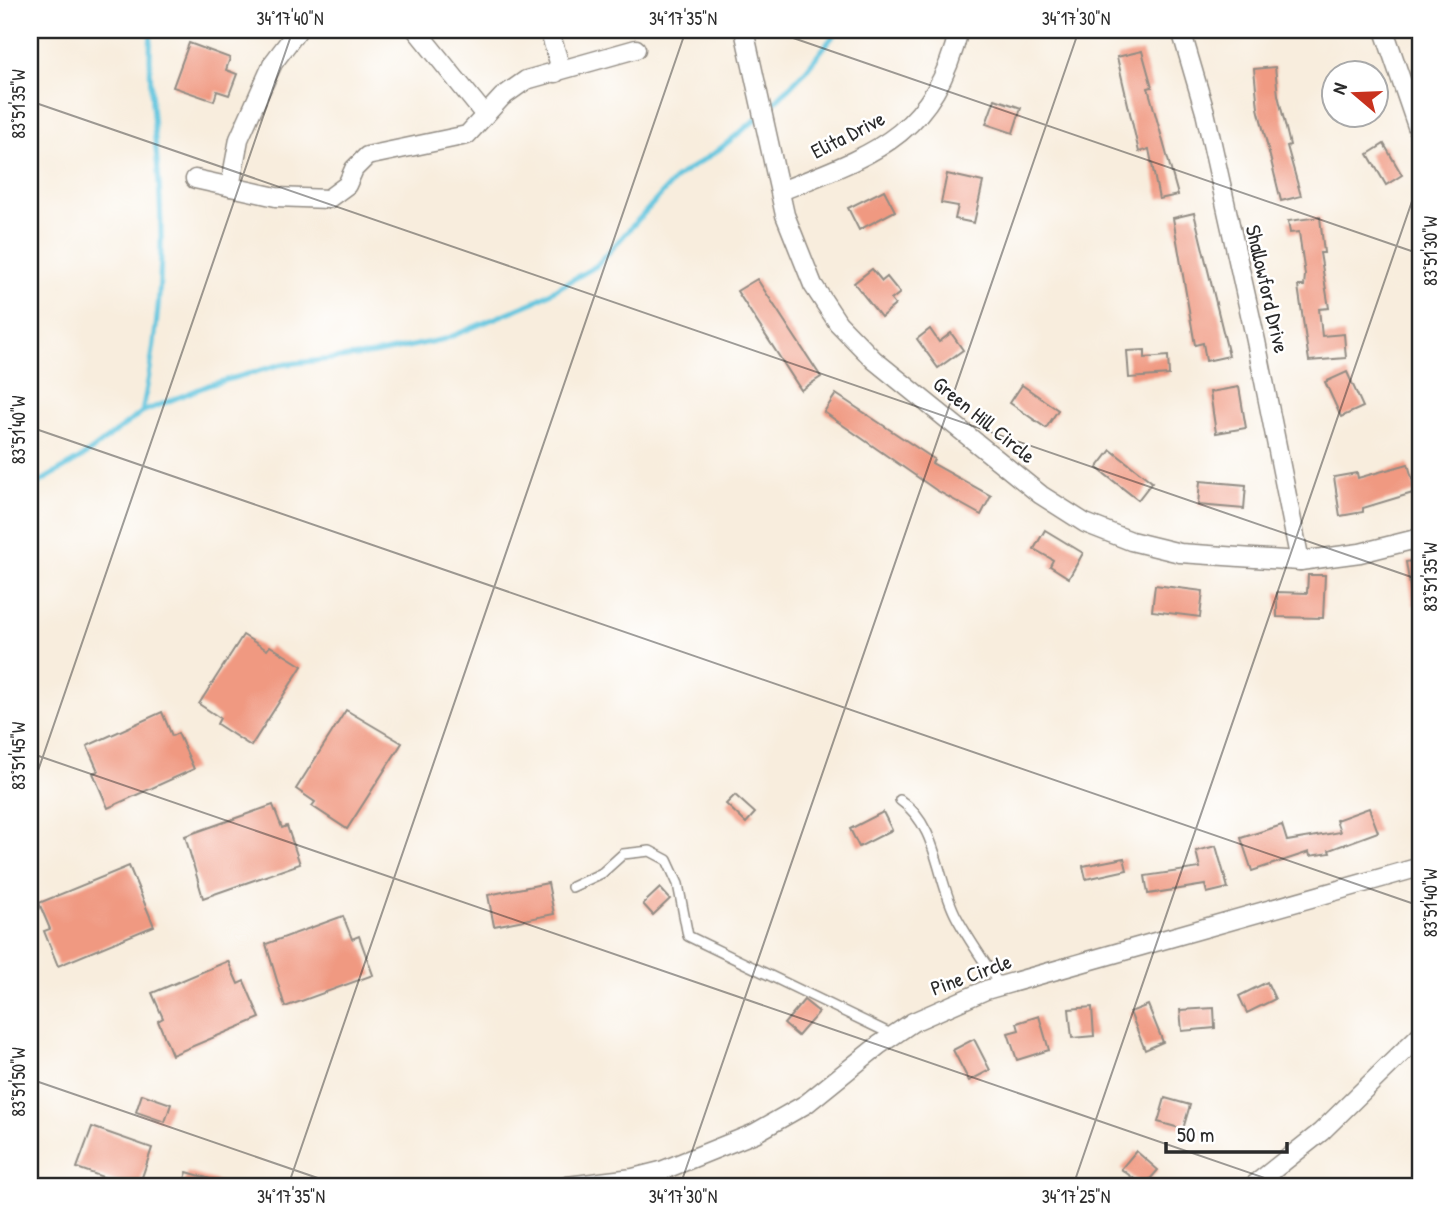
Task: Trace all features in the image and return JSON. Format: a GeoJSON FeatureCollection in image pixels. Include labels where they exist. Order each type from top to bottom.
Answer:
{"type":"FeatureCollection","features":[{"type":"Feature","properties":{"kind":"street"},"geometry":{"type":"LineString","coordinates":[[230,187],[239,139],[273,63],[298,30]]}},
{"type":"Feature","properties":{"kind":"street"},"geometry":{"type":"LineString","coordinates":[[416,30],[485,115]]}},
{"type":"Feature","properties":{"kind":"street"},"geometry":{"type":"LineString","coordinates":[[549,30],[559,62],[556,73]]}},
{"type":"Feature","properties":{"kind":"street","name":"Green Hill Circle"},"geometry":{"type":"LineString","coordinates":[[744,30],[785,215],[813,285],[838,323],[904,385],[1041,495],[1085,523],[1131,541],[1180,553],[1300,561],[1360,552],[1420,538]]}},
{"type":"Feature","properties":{"kind":"street","name":"Elita Drive"},"geometry":{"type":"LineString","coordinates":[[781,191],[869,154],[896,139],[920,116],[942,82],[959,30]]}},
{"type":"Feature","properties":{"kind":"street","name":"Shallowford Drive"},"geometry":{"type":"LineString","coordinates":[[1181,30],[1205,112],[1256,341],[1300,561]]}},
{"type":"Feature","properties":{"kind":"street"},"geometry":{"type":"LineString","coordinates":[[1384,30],[1420,135]]}},
{"type":"Feature","properties":{"kind":"street"},"geometry":{"type":"LineString","coordinates":[[195,179],[276,197],[328,199],[347,185],[354,169],[368,156],[467,135],[502,97],[526,80],[636,49]]}},
{"type":"Feature","properties":{"kind":"street","name":"Pine Circle"},"geometry":{"type":"LineString","coordinates":[[568,1186],[633,1178],[662,1171],[755,1133],[806,1104],[913,1022],[1000,987],[1420,867]]}},
{"type":"Feature","properties":{"kind":"street"},"geometry":{"type":"LineString","coordinates":[[1254,1186],[1321,1132],[1420,1035]]}},
{"type":"Feature","properties":{"kind":"lane"},"geometry":{"type":"LineString","coordinates":[[900,800],[914,810],[924,824],[956,917],[1000,987]]}},
{"type":"Feature","properties":{"kind":"lane"},"geometry":{"type":"LineString","coordinates":[[572,887],[601,873],[622,854],[650,851],[667,860],[678,884],[688,936],[893,1035]]}},
{"type":"Feature","properties":{"kind":"building"},"geometry":{"type":"Polygon","coordinates":[[[189,43],[230,58],[226,70],[237,74],[229,95],[217,91],[214,101],[173,87],[189,43]]]}},
{"type":"Feature","properties":{"kind":"building"},"geometry":{"type":"Polygon","coordinates":[[[1142,51],[1152,87],[1148,88],[1178,195],[1159,199],[1149,149],[1139,152],[1117,57],[1142,51]]]}},
{"type":"Feature","properties":{"kind":"building"},"geometry":{"type":"Polygon","coordinates":[[[1275,67],[1278,95],[1290,145],[1287,146],[1301,196],[1281,201],[1258,108],[1254,69],[1275,67]]]}},
{"type":"Feature","properties":{"kind":"building"},"geometry":{"type":"Polygon","coordinates":[[[995,99],[1021,108],[1013,133],[986,124],[995,99]]]}},
{"type":"Feature","properties":{"kind":"building"},"geometry":{"type":"Polygon","coordinates":[[[1384,144],[1402,175],[1386,185],[1368,154],[1384,144]]]}},
{"type":"Feature","properties":{"kind":"building"},"geometry":{"type":"Polygon","coordinates":[[[947,174],[983,182],[974,223],[955,219],[958,206],[941,203],[947,174]]]}},
{"type":"Feature","properties":{"kind":"building"},"geometry":{"type":"Polygon","coordinates":[[[884,190],[895,211],[859,230],[848,208],[884,190]]]}},
{"type":"Feature","properties":{"kind":"building"},"geometry":{"type":"Polygon","coordinates":[[[1194,213],[1229,356],[1206,361],[1203,343],[1195,345],[1173,218],[1194,213]]]}},
{"type":"Feature","properties":{"kind":"building"},"geometry":{"type":"Polygon","coordinates":[[[1320,217],[1324,253],[1320,253],[1329,308],[1319,309],[1322,336],[1344,334],[1346,358],[1309,361],[1298,286],[1304,286],[1305,275],[1299,232],[1290,233],[1288,221],[1320,217]]]}},
{"type":"Feature","properties":{"kind":"building"},"geometry":{"type":"Polygon","coordinates":[[[872,269],[882,281],[887,277],[900,293],[891,300],[895,305],[881,317],[854,283],[872,269]]]}},
{"type":"Feature","properties":{"kind":"building"},"geometry":{"type":"Polygon","coordinates":[[[757,279],[821,377],[801,390],[737,291],[757,279]]]}},
{"type":"Feature","properties":{"kind":"building"},"geometry":{"type":"Polygon","coordinates":[[[930,329],[939,342],[951,333],[963,350],[938,368],[917,339],[930,329]]]}},
{"type":"Feature","properties":{"kind":"building"},"geometry":{"type":"Polygon","coordinates":[[[1145,350],[1145,358],[1168,356],[1169,375],[1129,378],[1127,351],[1145,350]]]}},
{"type":"Feature","properties":{"kind":"building"},"geometry":{"type":"Polygon","coordinates":[[[1347,372],[1363,407],[1341,417],[1325,382],[1347,372]]]}},
{"type":"Feature","properties":{"kind":"building"},"geometry":{"type":"Polygon","coordinates":[[[1022,385],[1058,410],[1046,428],[1010,403],[1022,385]]]}},
{"type":"Feature","properties":{"kind":"building"},"geometry":{"type":"Polygon","coordinates":[[[1239,387],[1246,428],[1216,433],[1210,392],[1239,387]]]}},
{"type":"Feature","properties":{"kind":"building"},"geometry":{"type":"Polygon","coordinates":[[[836,394],[934,459],[932,463],[991,496],[981,515],[936,490],[824,412],[836,394]]]}},
{"type":"Feature","properties":{"kind":"building"},"geometry":{"type":"Polygon","coordinates":[[[1111,450],[1152,482],[1138,500],[1097,468],[1111,450]]]}},
{"type":"Feature","properties":{"kind":"building"},"geometry":{"type":"Polygon","coordinates":[[[1408,464],[1416,492],[1363,508],[1363,512],[1340,516],[1334,477],[1357,473],[1358,478],[1408,464]]]}},
{"type":"Feature","properties":{"kind":"building"},"geometry":{"type":"Polygon","coordinates":[[[1200,481],[1246,485],[1244,509],[1198,505],[1200,481]]]}},
{"type":"Feature","properties":{"kind":"building"},"geometry":{"type":"Polygon","coordinates":[[[1045,530],[1083,553],[1069,578],[1050,566],[1053,560],[1034,549],[1045,530]]]}},
{"type":"Feature","properties":{"kind":"building"},"geometry":{"type":"Polygon","coordinates":[[[1420,559],[1420,604],[1413,605],[1406,562],[1420,559]]]}},
{"type":"Feature","properties":{"kind":"building"},"geometry":{"type":"Polygon","coordinates":[[[1308,575],[1325,575],[1323,618],[1277,617],[1277,592],[1307,593],[1308,575]]]}},
{"type":"Feature","properties":{"kind":"building"},"geometry":{"type":"Polygon","coordinates":[[[1155,585],[1203,591],[1200,617],[1152,611],[1155,585]]]}},
{"type":"Feature","properties":{"kind":"building"},"geometry":{"type":"Polygon","coordinates":[[[243,635],[267,650],[270,646],[302,666],[251,746],[217,724],[220,718],[199,704],[243,635]]]}},
{"type":"Feature","properties":{"kind":"building"},"geometry":{"type":"Polygon","coordinates":[[[346,710],[402,743],[347,829],[312,806],[315,802],[296,789],[346,710]]]}},
{"type":"Feature","properties":{"kind":"building"},"geometry":{"type":"Polygon","coordinates":[[[162,712],[172,736],[178,733],[194,769],[108,808],[93,773],[98,771],[87,746],[162,712]]]}},
{"type":"Feature","properties":{"kind":"building"},"geometry":{"type":"Polygon","coordinates":[[[735,795],[755,813],[746,823],[726,804],[735,795]]]}},
{"type":"Feature","properties":{"kind":"building"},"geometry":{"type":"Polygon","coordinates":[[[273,805],[282,828],[287,826],[300,864],[203,898],[185,836],[273,805]]]}},
{"type":"Feature","properties":{"kind":"building"},"geometry":{"type":"Polygon","coordinates":[[[1369,808],[1378,832],[1329,850],[1330,853],[1310,856],[1309,852],[1252,871],[1241,838],[1282,825],[1287,841],[1340,832],[1336,820],[1369,808]]]}},
{"type":"Feature","properties":{"kind":"building"},"geometry":{"type":"Polygon","coordinates":[[[883,812],[892,830],[859,847],[850,829],[883,812]]]}},
{"type":"Feature","properties":{"kind":"building"},"geometry":{"type":"Polygon","coordinates":[[[1216,846],[1228,888],[1207,893],[1205,885],[1148,894],[1145,876],[1200,868],[1196,851],[1216,846]]]}},
{"type":"Feature","properties":{"kind":"building"},"geometry":{"type":"Polygon","coordinates":[[[1124,858],[1127,870],[1086,879],[1083,866],[1124,858]]]}},
{"type":"Feature","properties":{"kind":"building"},"geometry":{"type":"Polygon","coordinates":[[[129,866],[154,926],[58,966],[44,931],[50,929],[39,903],[129,866]]]}},
{"type":"Feature","properties":{"kind":"building"},"geometry":{"type":"Polygon","coordinates":[[[548,883],[554,914],[494,926],[488,895],[548,883]]]}},
{"type":"Feature","properties":{"kind":"building"},"geometry":{"type":"Polygon","coordinates":[[[660,888],[670,899],[653,915],[643,904],[660,888]]]}},
{"type":"Feature","properties":{"kind":"building"},"geometry":{"type":"Polygon","coordinates":[[[343,916],[352,939],[359,936],[373,975],[285,1007],[266,944],[343,916]]]}},
{"type":"Feature","properties":{"kind":"building"},"geometry":{"type":"Polygon","coordinates":[[[228,961],[238,984],[244,981],[260,1018],[172,1055],[158,1021],[163,1018],[152,993],[228,961]]]}},
{"type":"Feature","properties":{"kind":"building"},"geometry":{"type":"Polygon","coordinates":[[[1267,982],[1275,999],[1247,1013],[1239,996],[1267,982]]]}},
{"type":"Feature","properties":{"kind":"building"},"geometry":{"type":"Polygon","coordinates":[[[804,1000],[819,1012],[798,1036],[784,1024],[804,1000]]]}},
{"type":"Feature","properties":{"kind":"building"},"geometry":{"type":"Polygon","coordinates":[[[1148,1005],[1163,1042],[1145,1050],[1130,1012],[1148,1005]]]}},
{"type":"Feature","properties":{"kind":"building"},"geometry":{"type":"Polygon","coordinates":[[[1092,1007],[1094,1036],[1072,1038],[1069,1009],[1092,1007]]]}},
{"type":"Feature","properties":{"kind":"building"},"geometry":{"type":"Polygon","coordinates":[[[1214,1008],[1215,1028],[1182,1031],[1180,1010],[1214,1008]]]}},
{"type":"Feature","properties":{"kind":"building"},"geometry":{"type":"Polygon","coordinates":[[[1039,1016],[1049,1050],[1017,1060],[1008,1033],[1019,1030],[1017,1023],[1039,1016]]]}},
{"type":"Feature","properties":{"kind":"building"},"geometry":{"type":"Polygon","coordinates":[[[974,1039],[990,1070],[969,1081],[953,1050],[974,1039]]]}},
{"type":"Feature","properties":{"kind":"building"},"geometry":{"type":"Polygon","coordinates":[[[142,1094],[171,1104],[165,1122],[136,1112],[142,1094]]]}},
{"type":"Feature","properties":{"kind":"building"},"geometry":{"type":"Polygon","coordinates":[[[1165,1098],[1190,1105],[1183,1129],[1158,1122],[1165,1098]]]}},
{"type":"Feature","properties":{"kind":"building"},"geometry":{"type":"Polygon","coordinates":[[[92,1127],[152,1148],[139,1186],[128,1186],[77,1168],[92,1127]]]}},
{"type":"Feature","properties":{"kind":"building"},"geometry":{"type":"Polygon","coordinates":[[[1136,1151],[1158,1170],[1144,1186],[1121,1169],[1136,1151]]]}},
{"type":"Feature","properties":{"kind":"building"},"geometry":{"type":"Polygon","coordinates":[[[187,1172],[224,1183],[224,1186],[183,1186],[187,1172]]]}},
{"type":"Feature","properties":{"kind":"waterway"},"geometry":{"type":"LineString","coordinates":[[142,412],[152,359],[161,254],[160,200],[150,73],[151,30]]}},
{"type":"Feature","properties":{"kind":"waterway"},"geometry":{"type":"LineString","coordinates":[[766,111],[806,70],[838,30]]}},
{"type":"Feature","properties":{"kind":"waterway"},"geometry":{"type":"LineString","coordinates":[[30,488],[84,456],[142,412],[209,385],[279,365],[374,354],[445,339],[534,302],[596,266],[677,177],[717,151],[759,117]]}}]}
